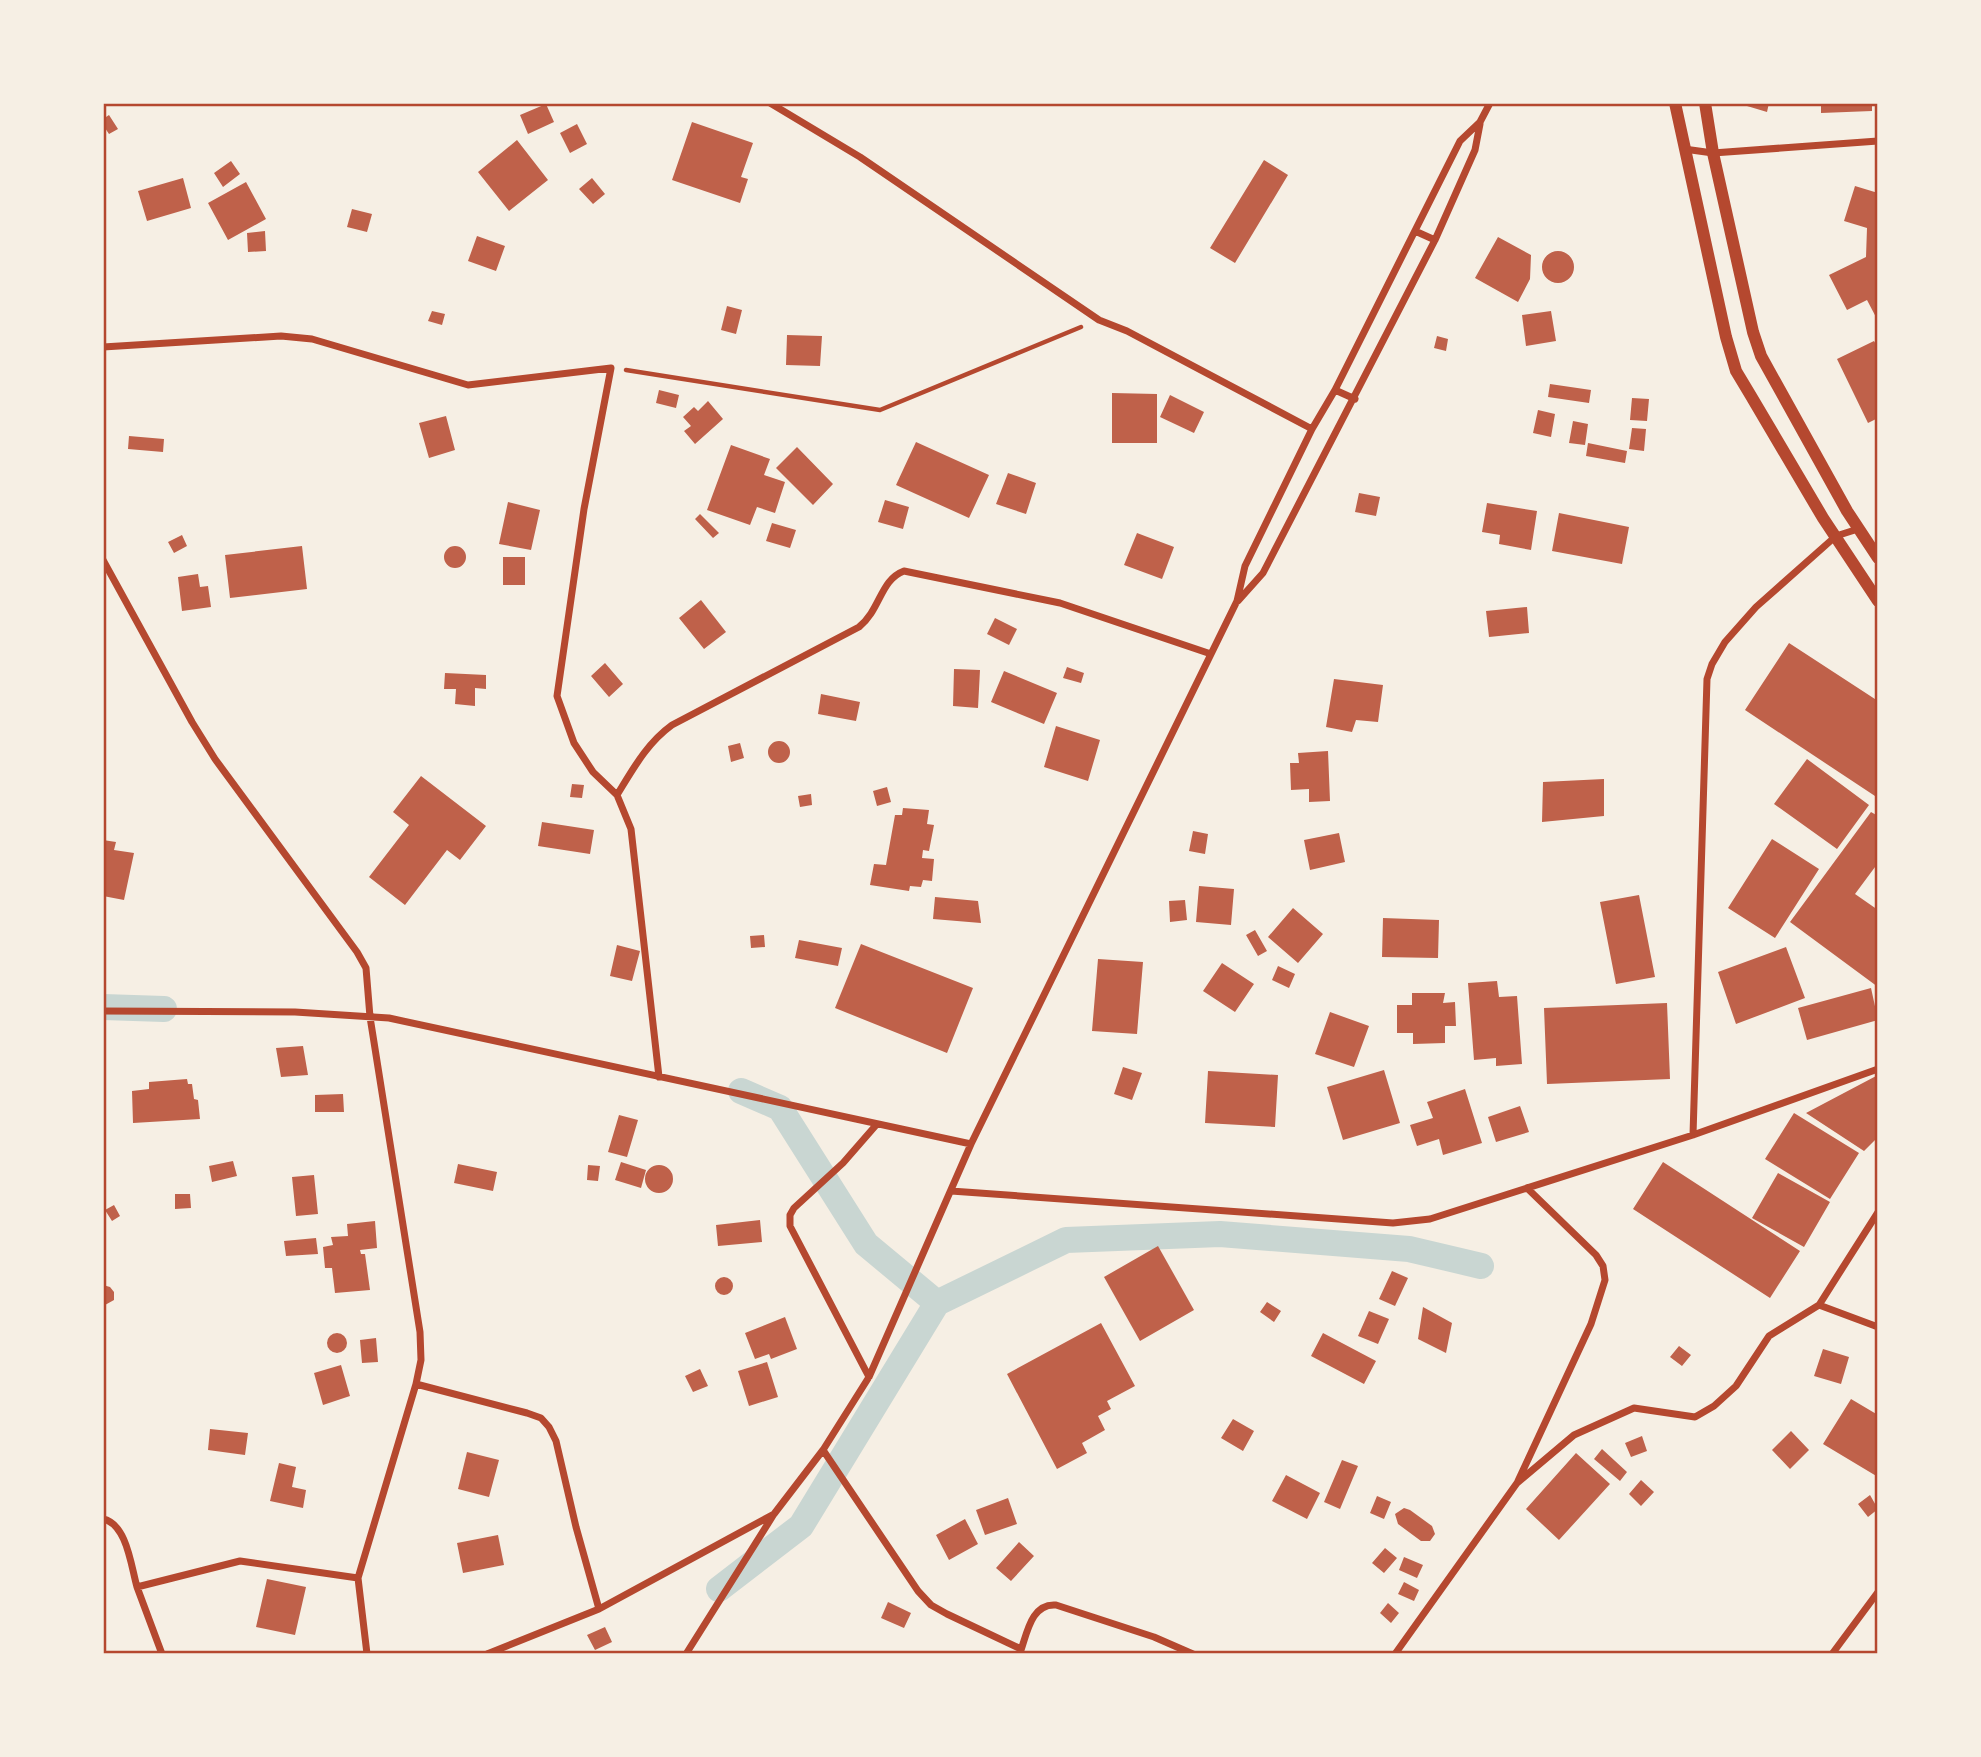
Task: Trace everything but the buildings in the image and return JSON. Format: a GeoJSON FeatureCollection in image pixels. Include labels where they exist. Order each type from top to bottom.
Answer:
{"type":"FeatureCollection","features":[{"type":"Feature","properties":{"kind":"street"},"geometry":{"type":"LineString","coordinates":[[771,103],[860,157],[1099,320],[1127,331],[1312,429]]}},
{"type":"Feature","properties":{"kind":"street"},"geometry":{"type":"LineString","coordinates":[[1237,601],[1263,573],[1435,240],[1475,150],[1480,122],[1490,103]]}},
{"type":"Feature","properties":{"kind":"street"},"geometry":{"type":"LineString","coordinates":[[1675,103],[1726,337],[1736,370],[1823,518],[1878,601]]}},
{"type":"Feature","properties":{"kind":"street"},"geometry":{"type":"LineString","coordinates":[[1705,103],[1713,153],[1760,356],[1858,529],[1878,558]]}},
{"type":"Feature","properties":{"kind":"street"},"geometry":{"type":"LineString","coordinates":[[686,1654],[774,1514],[823,1450],[869,1377],[971,1144],[1237,601],[1245,566],[1460,141],[1480,122]]}},
{"type":"Feature","properties":{"kind":"street"},"geometry":{"type":"LineString","coordinates":[[1684,149],[1713,153],[1878,141]]}},
{"type":"Feature","properties":{"kind":"street"},"geometry":{"type":"LineString","coordinates":[[1415,231],[1435,240]]}},
{"type":"Feature","properties":{"kind":"street"},"geometry":{"type":"LineString","coordinates":[[103,347],[291,337],[312,339],[468,385],[611,368],[584,509],[557,696],[574,743],[593,772],[617,795],[631,829],[659,1077]]}},
{"type":"Feature","properties":{"kind":"street"},"geometry":{"type":"LineString","coordinates":[[1335,390],[1354,399]]}},
{"type":"Feature","properties":{"kind":"street"},"geometry":{"type":"LineString","coordinates":[[1693,1135],[1707,679],[1725,642],[1756,607],[1836,536],[1858,529]]}},
{"type":"Feature","properties":{"kind":"street"},"geometry":{"type":"LineString","coordinates":[[103,560],[215,759],[358,952],[366,968],[370,1017],[420,1332],[421,1360],[358,1577],[367,1654]]}},
{"type":"Feature","properties":{"kind":"street"},"geometry":{"type":"LineString","coordinates":[[617,795],[646,748],[660,734],[672,725],[859,626],[869,619],[892,577],[904,571],[1060,603],[1211,654]]}},
{"type":"Feature","properties":{"kind":"street"},"geometry":{"type":"LineString","coordinates":[[103,1011],[295,1012],[389,1018],[971,1144]]}},
{"type":"Feature","properties":{"kind":"street"},"geometry":{"type":"LineString","coordinates":[[951,1191],[1393,1223],[1430,1219],[1693,1135],[1878,1069]]}},
{"type":"Feature","properties":{"kind":"street"},"geometry":{"type":"LineString","coordinates":[[869,1377],[790,1226],[790,1220],[794,1208],[843,1163],[877,1124]]}},
{"type":"Feature","properties":{"kind":"street"},"geometry":{"type":"LineString","coordinates":[[1395,1654],[1517,1483],[1591,1324],[1605,1280],[1603,1266],[1596,1255],[1527,1188]]}},
{"type":"Feature","properties":{"kind":"street"},"geometry":{"type":"LineString","coordinates":[[1517,1483],[1574,1435],[1634,1408],[1695,1417],[1714,1406],[1736,1386],[1769,1336],[1819,1305],[1878,1212]]}},
{"type":"Feature","properties":{"kind":"street"},"geometry":{"type":"LineString","coordinates":[[1819,1305],[1878,1327]]}},
{"type":"Feature","properties":{"kind":"street"},"geometry":{"type":"LineString","coordinates":[[416,1384],[527,1413],[541,1418],[549,1427],[556,1441],[599,1609]]}},
{"type":"Feature","properties":{"kind":"street"},"geometry":{"type":"LineString","coordinates":[[823,1450],[918,1591],[931,1605],[1021,1651],[1035,1614],[1040,1607],[1047,1604],[1154,1637],[1193,1654]]}},
{"type":"Feature","properties":{"kind":"street"},"geometry":{"type":"LineString","coordinates":[[487,1654],[599,1609],[774,1514]]}},
{"type":"Feature","properties":{"kind":"street"},"geometry":{"type":"LineString","coordinates":[[103,1519],[110,1520],[121,1529],[137,1587],[162,1654]]}},
{"type":"Feature","properties":{"kind":"street"},"geometry":{"type":"LineString","coordinates":[[137,1587],[240,1561],[358,1577]]}},
{"type":"Feature","properties":{"kind":"street"},"geometry":{"type":"LineString","coordinates":[[1832,1654],[1878,1592]]}},
{"type":"Feature","properties":{"kind":"path"},"geometry":{"type":"LineString","coordinates":[[611,368],[880,410],[1099,320]]}},
{"type":"Feature","properties":{"kind":"waterway"},"geometry":{"type":"LineString","coordinates":[[103,1007],[164,1009]]}},
{"type":"Feature","properties":{"kind":"waterway"},"geometry":{"type":"LineString","coordinates":[[741,1091],[780,1108],[866,1244],[937,1303]]}},
{"type":"Feature","properties":{"kind":"waterway"},"geometry":{"type":"LineString","coordinates":[[719,1589],[801,1526],[937,1303],[1066,1240],[1220,1234],[1409,1249],[1481,1266]]}}]}
